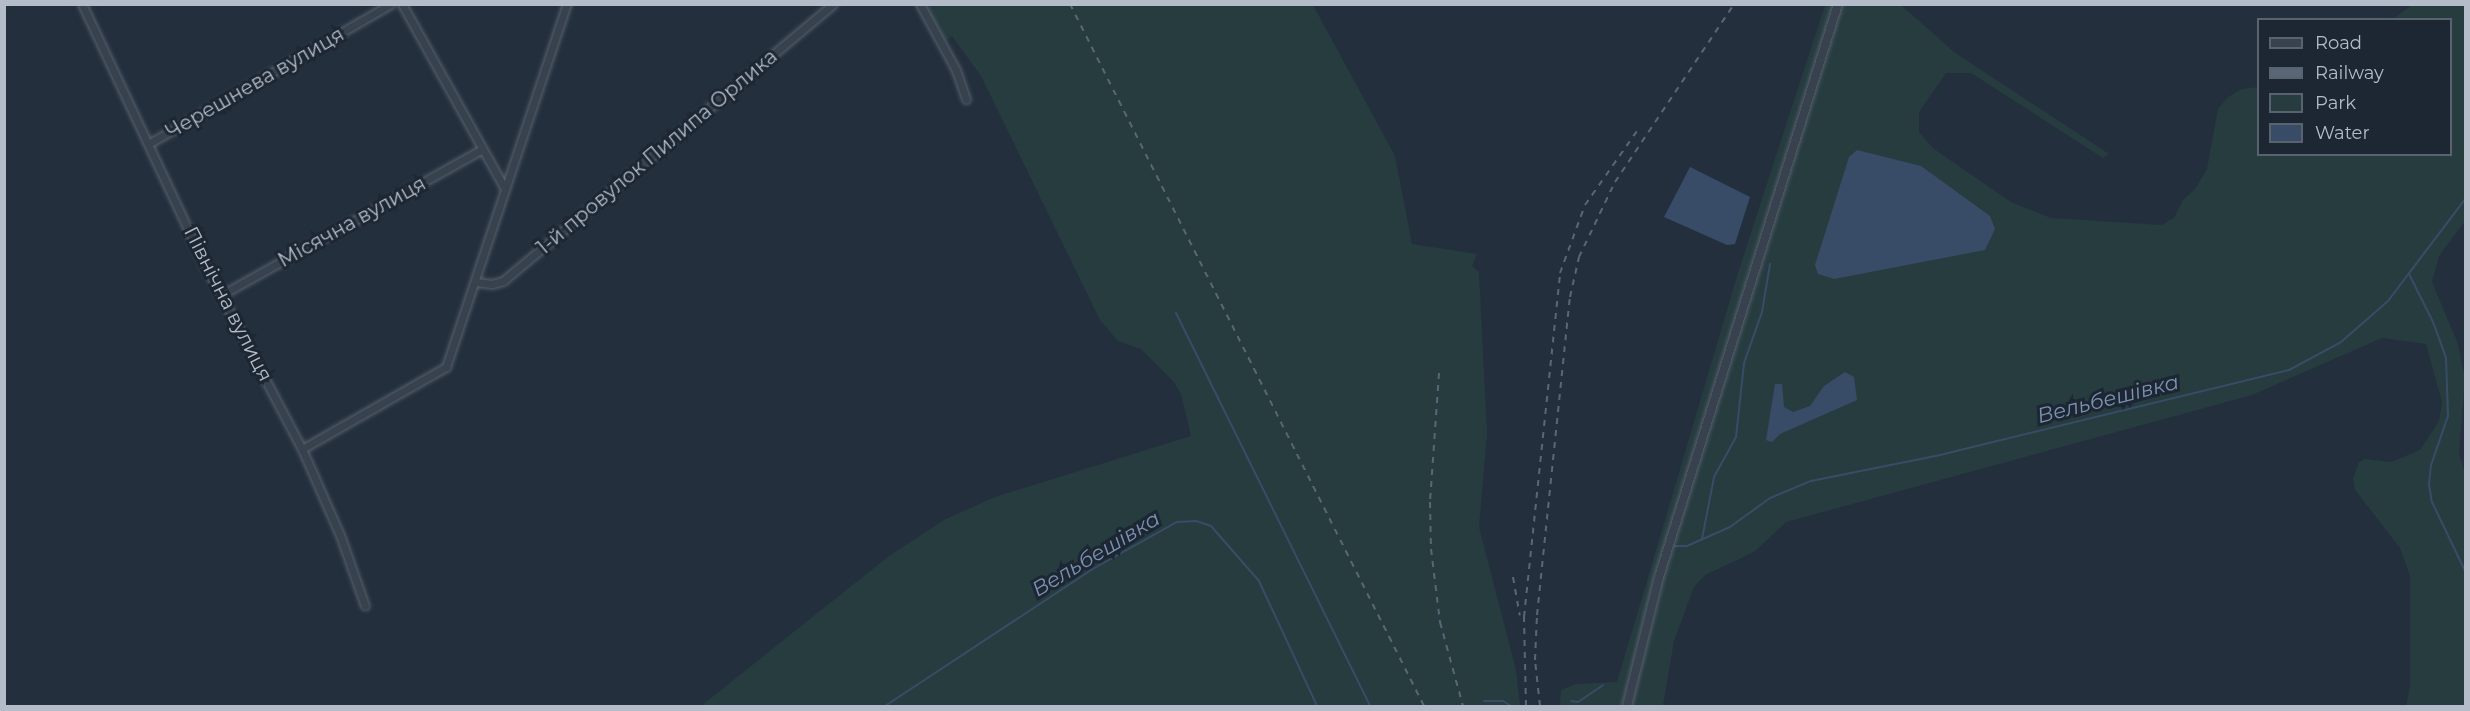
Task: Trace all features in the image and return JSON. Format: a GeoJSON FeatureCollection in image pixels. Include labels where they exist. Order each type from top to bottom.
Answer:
{"type":"FeatureCollection","features":[{"type":"Feature","properties":{"kind":"street","name":"Північна вулиця"},"geometry":{"type":"LineString","coordinates":[[82,4],[223,294],[302,449],[340,535],[365,606]]}},
{"type":"Feature","properties":{"kind":"street","name":"Черешнева вулиця"},"geometry":{"type":"LineString","coordinates":[[150,143],[391,4]]}},
{"type":"Feature","properties":{"kind":"street"},"geometry":{"type":"LineString","coordinates":[[402,4],[481,150],[504,187]]}},
{"type":"Feature","properties":{"kind":"street"},"geometry":{"type":"LineString","coordinates":[[302,449],[443,371],[476,282],[504,187],[514,167],[567,4]]}},
{"type":"Feature","properties":{"kind":"street","name":"1-й провулок Пилипа Орлика"},"geometry":{"type":"LineString","coordinates":[[476,282],[492,284],[503,281],[833,4]]}},
{"type":"Feature","properties":{"kind":"street"},"geometry":{"type":"LineString","coordinates":[[920,4],[956,70],[966,99]]}},
{"type":"Feature","properties":{"kind":"street"},"geometry":{"type":"LineString","coordinates":[[1627,706],[1659,577],[1838,4]]}},
{"type":"Feature","properties":{"kind":"street","name":"Місячна вулиця"},"geometry":{"type":"LineString","coordinates":[[223,294],[481,150]]}},
{"type":"Feature","properties":{"kind":"green space"},"geometry":{"type":"Polygon","coordinates":[[[920,5],[1313,5],[1395,156],[1412,244],[1477,254],[1472,266],[1479,272],[1487,434],[1479,527],[1516,670],[1520,706],[701,706],[889,556],[944,520],[995,497],[1191,436],[1181,394],[1173,381],[1141,349],[1118,341],[1100,320],[981,76],[952,36],[939,45],[920,5]]]}},
{"type":"Feature","properties":{"kind":"green space"},"geometry":{"type":"Polygon","coordinates":[[[1825,5],[1901,5],[1954,52],[2109,154],[2103,158],[1971,73],[1946,73],[1919,112],[1919,132],[1934,149],[2011,202],[2051,218],[2161,225],[2174,218],[2183,200],[2195,189],[2207,169],[2218,109],[2228,97],[2242,89],[2257,87],[2257,156],[2452,156],[2452,18],[2394,18],[2412,5],[2465,5],[2465,221],[2439,256],[2432,282],[2458,344],[2465,378],[2459,454],[2466,475],[2465,706],[2406,706],[2410,687],[2410,576],[2400,548],[2355,490],[2353,479],[2359,462],[2365,459],[2391,462],[2420,450],[2439,421],[2442,402],[2426,344],[2382,338],[2252,395],[1786,522],[1754,552],[1705,575],[1694,587],[1674,641],[1663,706],[1560,706],[1561,690],[1576,684],[1617,682],[1738,273],[1825,5]]]}},
{"type":"Feature","properties":{"kind":"water"},"geometry":{"type":"Polygon","coordinates":[[[1857,150],[1921,166],[1990,216],[1995,229],[1985,250],[1834,279],[1818,274],[1815,265],[1849,157],[1857,150]]]}},
{"type":"Feature","properties":{"kind":"water"},"geometry":{"type":"Polygon","coordinates":[[[1690,167],[1750,197],[1735,244],[1727,245],[1664,217],[1690,167]]]}},
{"type":"Feature","properties":{"kind":"water"},"geometry":{"type":"Polygon","coordinates":[[[1845,372],[1854,377],[1857,400],[1780,434],[1772,442],[1766,440],[1775,384],[1782,384],[1784,407],[1793,412],[1810,406],[1824,386],[1845,372]]]}},
{"type":"Feature","properties":{"kind":"waterway","name":"Вельбешівка"},"geometry":{"type":"LineString","coordinates":[[1673,546],[1687,546],[1730,527],[1770,498],[1811,481],[1940,455],[2289,370],[2341,342],[2388,301],[2466,198]]}},
{"type":"Feature","properties":{"kind":"waterway","name":"Вельбешівка"},"geometry":{"type":"LineString","coordinates":[[1702,539],[1714,477],[1736,437],[1744,363],[1762,312],[1770,264]]}},
{"type":"Feature","properties":{"kind":"waterway"},"geometry":{"type":"LineString","coordinates":[[2409,274],[2433,322],[2446,358],[2448,416],[2431,465],[2429,484],[2432,502],[2466,573]]}},
{"type":"Feature","properties":{"kind":"waterway"},"geometry":{"type":"LineString","coordinates":[[1176,313],[1370,706]]}},
{"type":"Feature","properties":{"kind":"waterway","name":"Вельбешівка"},"geometry":{"type":"LineString","coordinates":[[885,706],[1091,570],[1177,522],[1196,521],[1211,526],[1259,581],[1317,706]]}},
{"type":"Feature","properties":{"kind":"waterway","name":"Вельбешівка"},"geometry":{"type":"LineString","coordinates":[[1571,701],[1578,702],[1603,685]]}},
{"type":"Feature","properties":{"kind":"waterway","name":"Вельбешівка"},"geometry":{"type":"LineString","coordinates":[[1484,701],[1503,701],[1511,706]]}},
{"type":"Feature","properties":{"kind":"railway"},"geometry":{"type":"LineString","coordinates":[[1070,4],[1424,706]]}},
{"type":"Feature","properties":{"kind":"railway"},"geometry":{"type":"LineString","coordinates":[[1540,706],[1535,660],[1537,615],[1570,297],[1579,257],[1615,182],[1734,4]]}},
{"type":"Feature","properties":{"kind":"railway"},"geometry":{"type":"LineString","coordinates":[[1526,706],[1524,617],[1560,273],[1585,205],[1637,131]]}},
{"type":"Feature","properties":{"kind":"railway"},"geometry":{"type":"LineString","coordinates":[[1439,373],[1430,502],[1431,549],[1440,622],[1463,706]]}},
{"type":"Feature","properties":{"kind":"railway"},"geometry":{"type":"LineString","coordinates":[[1513,577],[1520,615]]}}]}
